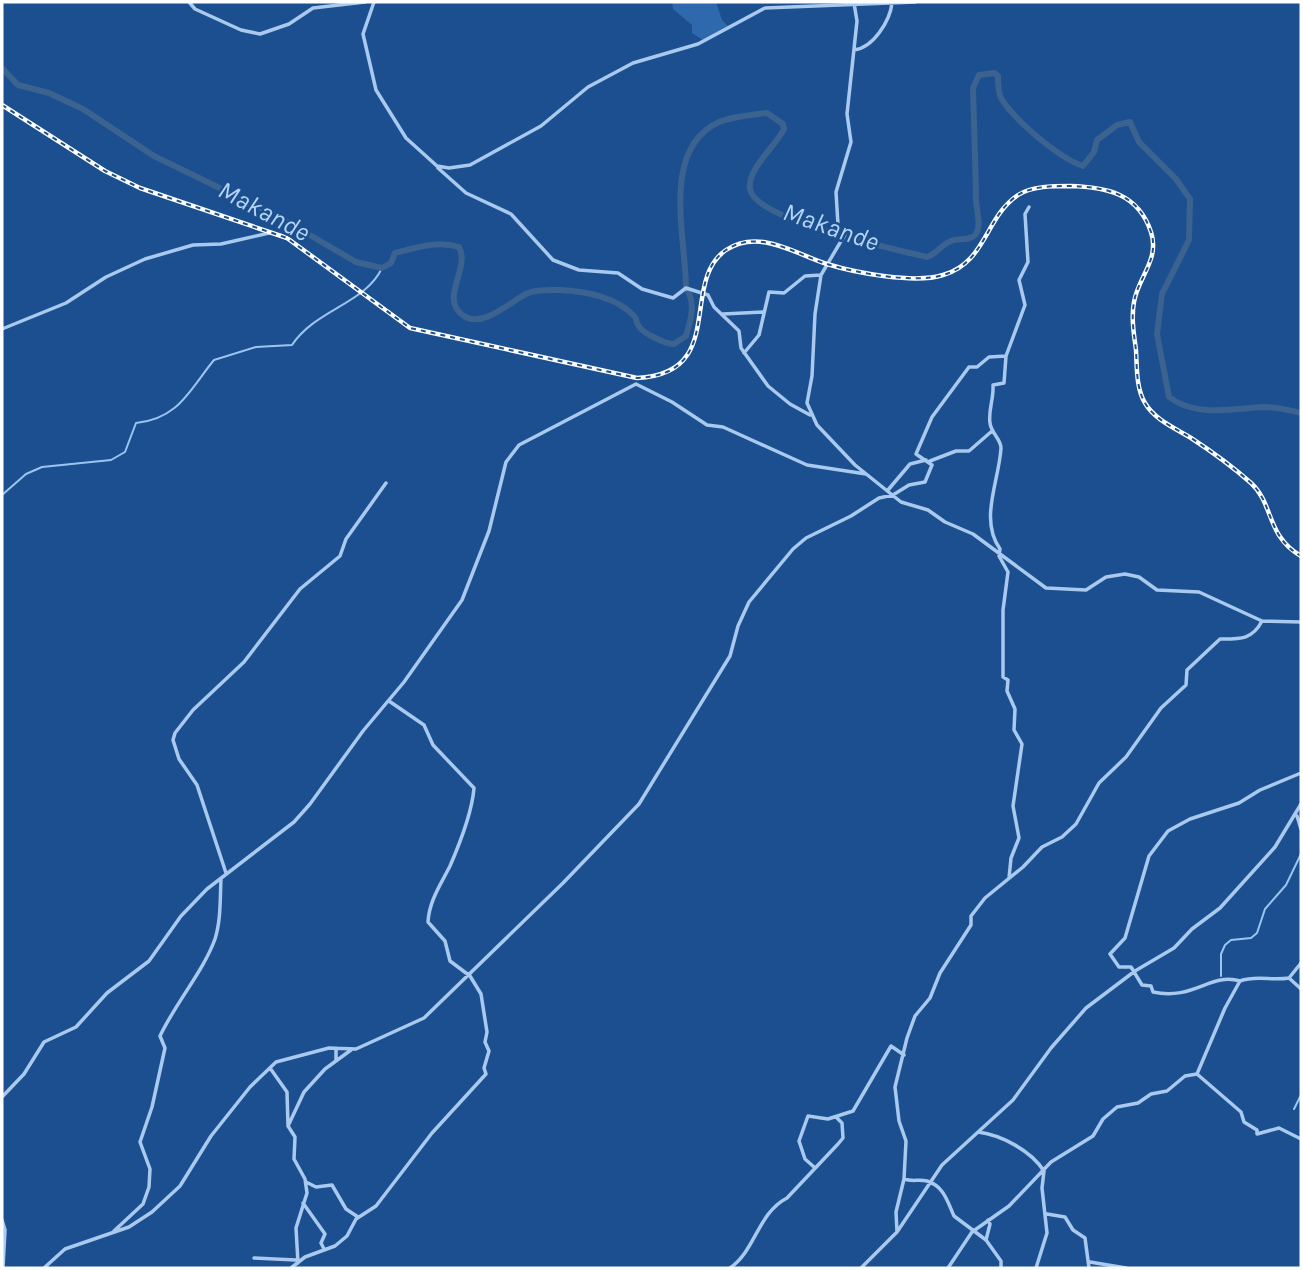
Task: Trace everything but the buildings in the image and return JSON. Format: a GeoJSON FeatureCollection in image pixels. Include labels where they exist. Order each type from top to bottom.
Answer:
{"type":"FeatureCollection","features":[{"type":"Feature","properties":{"kind":"street"},"geometry":{"type":"LineString","coordinates":[[189,2],[195,9],[241,30],[260,34],[289,24],[313,8],[365,2]]}},
{"type":"Feature","properties":{"kind":"street"},"geometry":{"type":"LineString","coordinates":[[374,2],[363,34],[371,78],[399,130],[466,193],[511,214],[542,244],[547,256],[558,262],[579,270],[615,273],[640,288],[673,298],[686,288],[705,294],[714,307],[739,331],[744,354],[777,395],[810,415],[822,432],[866,474],[901,502],[928,509],[999,553],[1048,589],[1089,589],[1106,577],[1125,574],[1139,578],[1157,590],[1199,592],[1262,621],[1301,622]]}},
{"type":"Feature","properties":{"kind":"street"},"geometry":{"type":"LineString","coordinates":[[437,166],[470,165],[541,126],[588,87],[611,74],[648,57],[698,44],[765,8],[915,2]]}},
{"type":"Feature","properties":{"kind":"street"},"geometry":{"type":"LineString","coordinates":[[854,50],[866,46],[880,31],[888,19],[892,3]]}},
{"type":"Feature","properties":{"kind":"street"},"geometry":{"type":"LineString","coordinates":[[810,415],[807,400],[813,376],[815,314],[821,275],[844,236],[838,225],[836,192],[851,144],[847,114],[857,19],[854,4]]}},
{"type":"Feature","properties":{"kind":"street"},"geometry":{"type":"LineString","coordinates":[[1009,878],[1011,858],[1020,838],[1013,806],[1022,744],[1014,730],[1014,703],[1008,696],[1008,680],[1002,676],[1003,610],[1008,572],[999,548],[991,538],[990,508],[998,479],[1001,444],[992,430],[989,413],[993,386],[1004,383],[1006,356],[1025,305],[1019,280],[1028,262],[1025,214],[1029,207]]}},
{"type":"Feature","properties":{"kind":"street"},"geometry":{"type":"LineString","coordinates":[[2,328],[66,303],[106,277],[145,260],[193,245],[221,244],[269,233]]}},
{"type":"Feature","properties":{"kind":"street"},"geometry":{"type":"LineString","coordinates":[[744,354],[759,335],[770,292],[784,293],[805,276],[821,275]]}},
{"type":"Feature","properties":{"kind":"street"},"geometry":{"type":"LineString","coordinates":[[723,314],[763,312]]}},
{"type":"Feature","properties":{"kind":"street"},"geometry":{"type":"LineString","coordinates":[[288,1126],[304,1092],[337,1060],[352,1049],[390,1035],[424,1017],[470,976],[639,804],[730,656],[738,626],[749,601],[779,564],[806,538],[851,516],[879,498],[893,495],[909,485],[925,482],[932,467],[928,461],[916,454],[923,435],[960,377],[970,367],[977,367],[989,357],[1006,356]]}},
{"type":"Feature","properties":{"kind":"street"},"geometry":{"type":"LineString","coordinates":[[2,1097],[24,1074],[44,1042],[76,1027],[107,992],[149,961],[176,927],[181,916],[226,873],[294,822],[389,701],[461,600],[489,531],[503,471],[510,455],[526,441],[553,430],[633,385],[639,385],[709,426],[723,427],[807,465],[866,474]]}},
{"type":"Feature","properties":{"kind":"street"},"geometry":{"type":"LineString","coordinates":[[888,490],[910,464],[969,450],[992,430]]}},
{"type":"Feature","properties":{"kind":"street"},"geometry":{"type":"LineString","coordinates":[[226,873],[197,786],[179,759],[173,743],[174,733],[244,662],[300,589],[340,556],[346,539],[386,483]]}},
{"type":"Feature","properties":{"kind":"street"},"geometry":{"type":"LineString","coordinates":[[897,1232],[896,1212],[904,1179],[906,1141],[899,1121],[895,1087],[915,1016],[930,998],[940,973],[971,925],[971,915],[985,898],[1042,847],[1062,837],[1077,823],[1098,784],[1126,757],[1164,705],[1185,685],[1187,670],[1220,639],[1245,639],[1256,632],[1262,621]]}},
{"type":"Feature","properties":{"kind":"street"},"geometry":{"type":"LineString","coordinates":[[291,1268],[297,1261],[335,1246],[347,1236],[358,1217],[376,1206],[432,1133],[486,1074],[484,1068],[489,1051],[485,1042],[481,994],[470,976],[450,961],[445,941],[428,922],[431,905],[453,857],[469,811],[474,788],[433,745],[424,725],[389,701]]}},
{"type":"Feature","properties":{"kind":"street"},"geometry":{"type":"LineString","coordinates":[[1301,773],[1260,790],[1239,803],[1178,825],[1154,846],[1147,860],[1125,938],[1110,955],[1120,968],[1129,967],[1135,971],[1142,985],[1152,986],[1153,992],[1164,995],[1195,991],[1221,978],[1240,981],[1251,977],[1276,981],[1289,978],[1301,963]]}},
{"type":"Feature","properties":{"kind":"street"},"geometry":{"type":"LineString","coordinates":[[861,1268],[897,1232],[950,1156],[1016,1096],[1051,1048],[1086,1008],[1135,971],[1168,953],[1192,929],[1220,908],[1266,859],[1297,816],[1301,804]]}},
{"type":"Feature","properties":{"kind":"street"},"geometry":{"type":"LineString","coordinates":[[1297,816],[1301,829]]}},
{"type":"Feature","properties":{"kind":"street"},"geometry":{"type":"LineString","coordinates":[[112,1233],[143,1204],[149,1187],[149,1170],[140,1142],[152,1107],[165,1048],[160,1036],[172,1011],[214,943],[219,924],[221,879]]}},
{"type":"Feature","properties":{"kind":"street"},"geometry":{"type":"LineString","coordinates":[[1289,978],[1301,989]]}},
{"type":"Feature","properties":{"kind":"street"},"geometry":{"type":"LineString","coordinates":[[1197,1074],[1225,1008],[1240,981]]}},
{"type":"Feature","properties":{"kind":"street"},"geometry":{"type":"LineString","coordinates":[[814,1167],[805,1159],[799,1141],[808,1116],[828,1119],[853,1111],[891,1046],[904,1055]]}},
{"type":"Feature","properties":{"kind":"street"},"geometry":{"type":"LineString","coordinates":[[44,1268],[65,1249],[129,1227],[152,1212],[180,1186],[211,1136],[275,1062],[336,1048],[352,1049]]}},
{"type":"Feature","properties":{"kind":"street"},"geometry":{"type":"LineString","coordinates":[[336,1048],[337,1060]]}},
{"type":"Feature","properties":{"kind":"street"},"geometry":{"type":"LineString","coordinates":[[269,1068],[287,1092],[288,1126],[295,1137],[295,1165],[305,1182],[307,1193],[296,1228],[297,1261]]}},
{"type":"Feature","properties":{"kind":"street"},"geometry":{"type":"LineString","coordinates":[[1197,1074],[1241,1112],[1244,1122],[1257,1130],[1257,1134],[1279,1128],[1301,1139]]}},
{"type":"Feature","properties":{"kind":"street"},"geometry":{"type":"LineString","coordinates":[[948,1268],[973,1230],[1009,1206],[1051,1162],[1093,1136],[1103,1119],[1117,1107],[1138,1103],[1152,1094],[1167,1091],[1185,1076],[1197,1074]]}},
{"type":"Feature","properties":{"kind":"street"},"geometry":{"type":"LineString","coordinates":[[730,1268],[745,1255],[761,1221],[776,1204],[787,1198],[843,1138],[842,1123],[836,1117]]}},
{"type":"Feature","properties":{"kind":"street"},"geometry":{"type":"LineString","coordinates":[[978,1132],[991,1134],[1036,1159],[1044,1171],[1042,1188],[1047,1214],[1046,1237],[1036,1268]]}},
{"type":"Feature","properties":{"kind":"street"},"geometry":{"type":"LineString","coordinates":[[904,1179],[931,1182],[950,1200],[954,1216],[986,1240],[1001,1261],[1001,1268]]}},
{"type":"Feature","properties":{"kind":"street"},"geometry":{"type":"LineString","coordinates":[[305,1182],[316,1187],[332,1185],[346,1209],[358,1217]]}},
{"type":"Feature","properties":{"kind":"street"},"geometry":{"type":"LineString","coordinates":[[303,1203],[325,1234],[321,1243],[324,1249]]}},
{"type":"Feature","properties":{"kind":"street"},"geometry":{"type":"LineString","coordinates":[[1047,1214],[1065,1217],[1073,1230],[1084,1236],[1089,1268]]}},
{"type":"Feature","properties":{"kind":"street"},"geometry":{"type":"LineString","coordinates":[[2,1220],[5,1230],[3,1268]]}},
{"type":"Feature","properties":{"kind":"street"},"geometry":{"type":"LineString","coordinates":[[986,1240],[990,1224],[988,1220]]}},
{"type":"Feature","properties":{"kind":"street"},"geometry":{"type":"LineString","coordinates":[[254,1258],[297,1261]]}},
{"type":"Feature","properties":{"kind":"street"},"geometry":{"type":"LineString","coordinates":[[1090,1262],[1126,1268]]}},
{"type":"Feature","properties":{"kind":"shaded area"},"geometry":{"type":"Polygon","coordinates":[[[672,2],[716,2],[722,20],[728,26],[703,40],[692,33],[692,25],[673,9],[672,2]]]}},
{"type":"Feature","properties":{"kind":"waterway","name":"Makande"},"geometry":{"type":"LineString","coordinates":[[2,68],[18,85],[49,93],[83,109],[154,156],[279,217],[356,262],[382,268],[391,263],[395,253],[435,245],[459,247],[462,255],[454,301],[464,316],[480,319],[536,291],[579,292],[618,304],[635,317],[644,331],[670,344],[686,336],[691,317],[691,299],[686,288],[680,196],[689,152],[701,135],[724,120],[767,113],[783,124],[784,129],[757,166],[750,181],[750,189],[758,201],[775,212],[829,232],[927,257],[948,242],[971,238],[977,232],[979,222],[973,88],[979,75],[994,73],[998,76],[1000,96],[1026,127],[1050,147],[1083,166],[1094,152],[1097,140],[1117,125],[1130,122],[1139,142],[1176,179],[1190,199],[1189,240],[1162,294],[1157,334],[1169,397],[1179,403],[1202,409],[1268,407],[1301,413]]}},
{"type":"Feature","properties":{"kind":"waterway"},"geometry":{"type":"LineString","coordinates":[[2,495],[26,474],[42,467],[111,460],[125,452],[136,423],[163,416],[173,409],[190,392],[214,360],[256,347],[292,345],[314,323],[364,290],[382,268]]}},
{"type":"Feature","properties":{"kind":"waterway"},"geometry":{"type":"LineString","coordinates":[[1221,976],[1221,954],[1225,945],[1231,940],[1251,938],[1257,933],[1265,909],[1286,885],[1301,854]]}},
{"type":"Feature","properties":{"kind":"waterway"},"geometry":{"type":"LineString","coordinates":[[1294,1109],[1301,1095]]}},
{"type":"Feature","properties":{"kind":"railway"},"geometry":{"type":"LineString","coordinates":[[2,105],[105,171],[140,188],[287,238],[410,328],[637,378],[665,373],[683,361],[693,344],[705,283],[712,265],[726,250],[739,244],[764,242],[827,264],[869,274],[902,278],[931,277],[957,269],[968,261],[998,215],[1007,204],[1024,192],[1063,186],[1108,191],[1138,208],[1151,232],[1153,242],[1151,260],[1136,293],[1133,314],[1138,377],[1145,403],[1160,419],[1206,448],[1251,483],[1264,500],[1282,539],[1301,556]]}}]}
